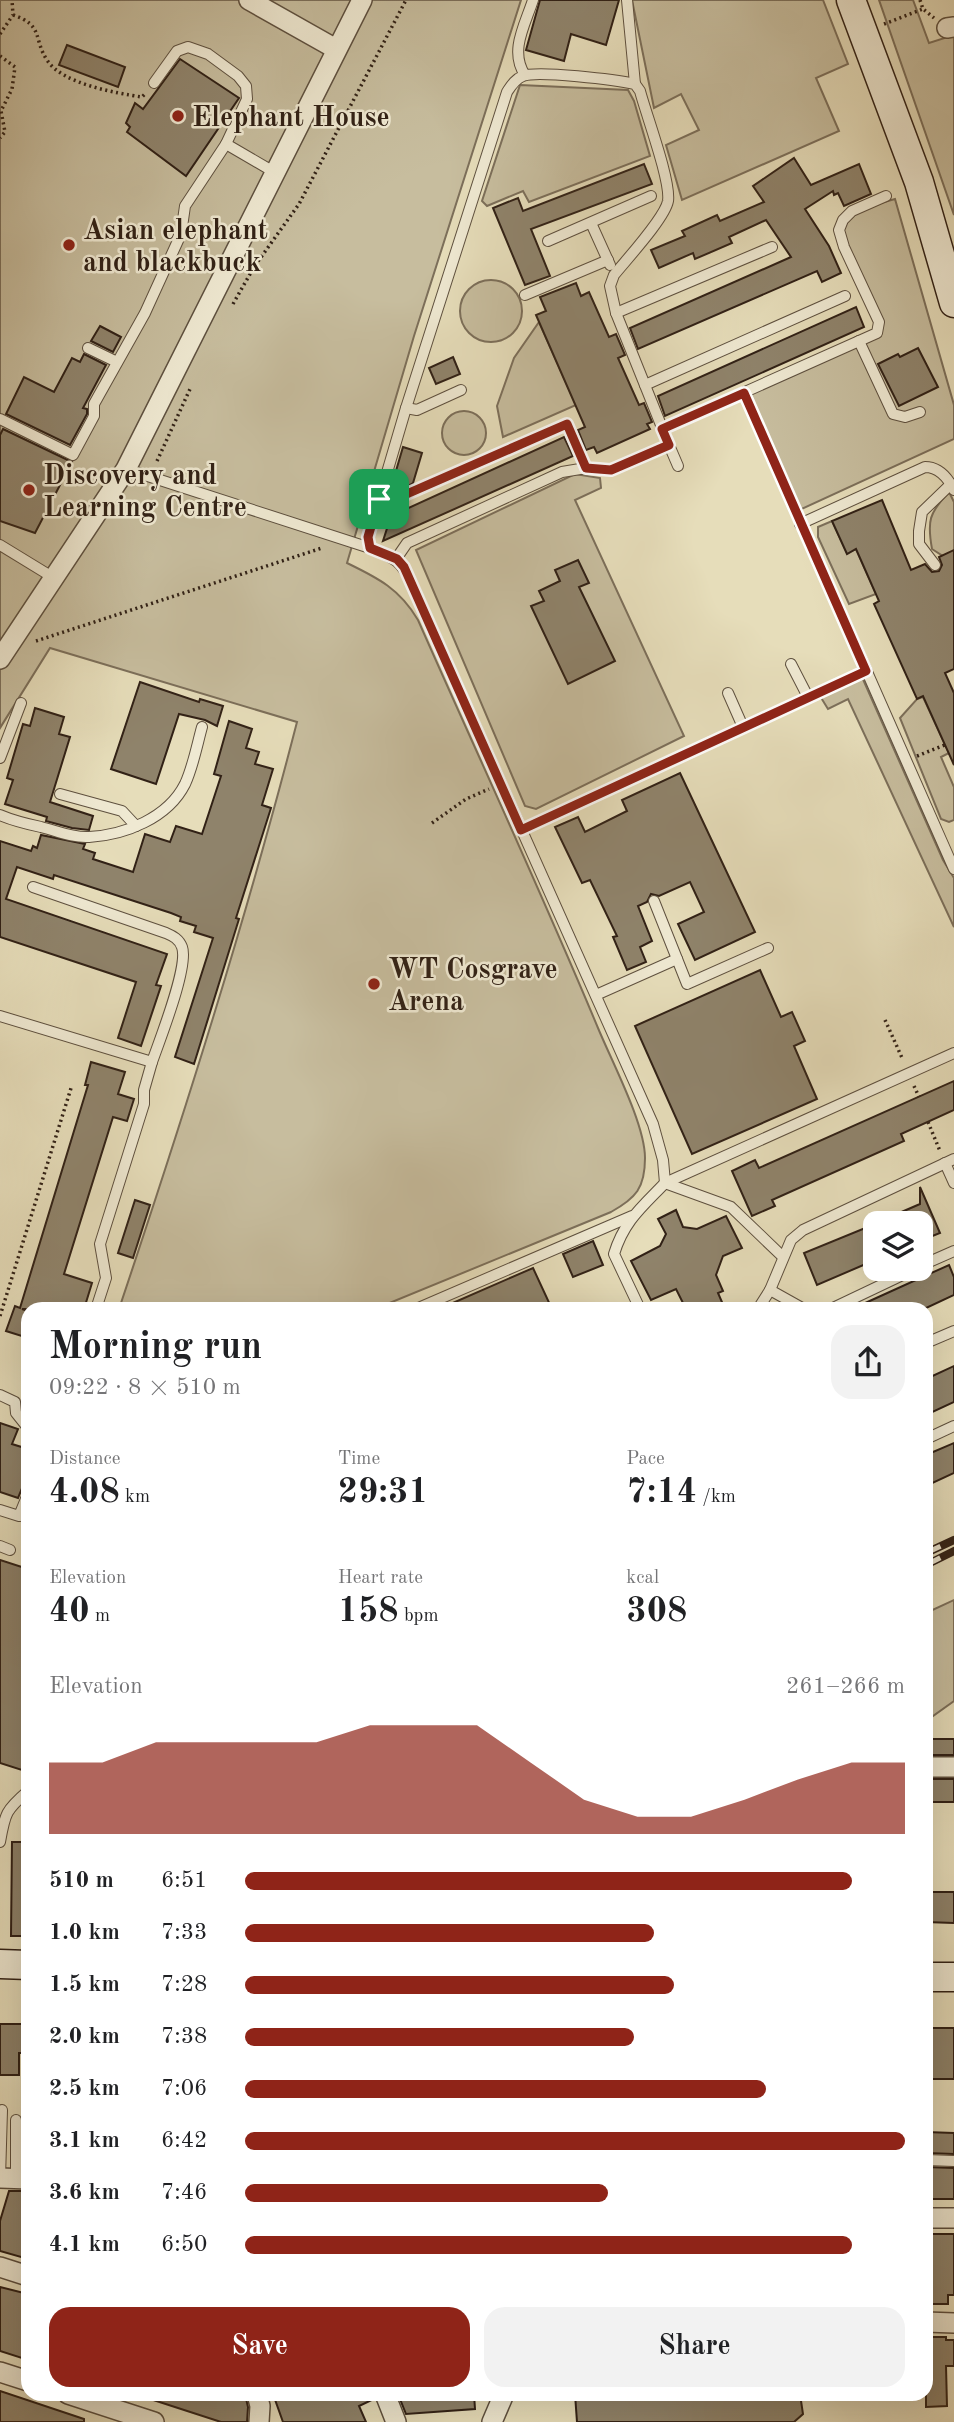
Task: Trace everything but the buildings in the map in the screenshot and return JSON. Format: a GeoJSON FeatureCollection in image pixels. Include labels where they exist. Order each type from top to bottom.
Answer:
{"type":"FeatureCollection","features":[{"type":"Feature","properties":{"kind":"main road"},"geometry":{"type":"LineString","coordinates":[[850,0],[919,182],[952,288]]}},
{"type":"Feature","properties":{"kind":"main road"},"geometry":{"type":"LineString","coordinates":[[0,1964],[21,1965]]}},
{"type":"Feature","properties":{"kind":"main road"},"geometry":{"type":"LineString","coordinates":[[933,1977],[954,1978]]}},
{"type":"Feature","properties":{"kind":"street"},"geometry":{"type":"LineString","coordinates":[[248,0],[336,49]]}},
{"type":"Feature","properties":{"kind":"street"},"geometry":{"type":"LineString","coordinates":[[3,655],[125,469],[362,0]]}},
{"type":"Feature","properties":{"kind":"street"},"geometry":{"type":"LineString","coordinates":[[933,1767],[954,1767]]}},
{"type":"Feature","properties":{"kind":"street"},"geometry":{"type":"LineString","coordinates":[[933,2218],[954,2218]]}},
{"type":"Feature","properties":{"kind":"street"},"geometry":{"type":"LineString","coordinates":[[0,2267],[21,2274]]}},
{"type":"Feature","properties":{"kind":"street"},"geometry":{"type":"LineString","coordinates":[[933,2322],[954,2323]]}},
{"type":"Feature","properties":{"kind":"street"},"geometry":{"type":"LineString","coordinates":[[0,2372],[21,2379]]}},
{"type":"Feature","properties":{"kind":"street"},"geometry":{"type":"LineString","coordinates":[[90,2401],[154,2422]]}},
{"type":"Feature","properties":{"kind":"street"},"geometry":{"type":"LineString","coordinates":[[259,2401],[259,2422]]}},
{"type":"Feature","properties":{"kind":"street"},"geometry":{"type":"LineString","coordinates":[[388,2401],[396,2422]]}},
{"type":"Feature","properties":{"kind":"street"},"geometry":{"type":"LineString","coordinates":[[492,2422],[501,2401]]}},
{"type":"Feature","properties":{"kind":"lane"},"geometry":{"type":"LineString","coordinates":[[525,75],[518,64],[516,50],[533,0]]}},
{"type":"Feature","properties":{"kind":"lane"},"geometry":{"type":"LineString","coordinates":[[628,0],[635,84],[640,91],[666,180],[668,201],[662,214],[614,275],[610,286],[616,313],[678,466]]}},
{"type":"Feature","properties":{"kind":"lane"},"geometry":{"type":"LineString","coordinates":[[0,419],[73,455],[94,416],[94,404],[145,313],[181,234],[185,206],[226,144],[247,99],[246,86],[238,76],[208,54],[188,47],[177,51],[154,83]]}},
{"type":"Feature","properties":{"kind":"lane"},"geometry":{"type":"LineString","coordinates":[[370,548],[368,537],[406,408],[507,92],[514,82],[525,75],[571,76],[635,84]]}},
{"type":"Feature","properties":{"kind":"lane"},"geometry":{"type":"LineString","coordinates":[[226,144],[274,172]]}},
{"type":"Feature","properties":{"kind":"lane"},"geometry":{"type":"LineString","coordinates":[[548,241],[651,196]]}},
{"type":"Feature","properties":{"kind":"lane"},"geometry":{"type":"LineString","coordinates":[[662,429],[877,333],[879,322],[844,247],[839,230],[843,220],[852,211],[886,196]]}},
{"type":"Feature","properties":{"kind":"lane"},"geometry":{"type":"LineString","coordinates":[[591,223],[614,275]]}},
{"type":"Feature","properties":{"kind":"lane"},"geometry":{"type":"LineString","coordinates":[[616,313],[772,247]]}},
{"type":"Feature","properties":{"kind":"lane"},"geometry":{"type":"LineString","coordinates":[[525,295],[608,260]]}},
{"type":"Feature","properties":{"kind":"lane"},"geometry":{"type":"LineString","coordinates":[[645,385],[845,296]]}},
{"type":"Feature","properties":{"kind":"lane"},"geometry":{"type":"LineString","coordinates":[[859,341],[893,414],[905,417],[920,412]]}},
{"type":"Feature","properties":{"kind":"lane"},"geometry":{"type":"LineString","coordinates":[[88,348],[117,362]]}},
{"type":"Feature","properties":{"kind":"lane"},"geometry":{"type":"LineString","coordinates":[[406,408],[417,410],[461,390]]}},
{"type":"Feature","properties":{"kind":"lane"},"geometry":{"type":"LineString","coordinates":[[744,393],[954,869]]}},
{"type":"Feature","properties":{"kind":"lane"},"geometry":{"type":"LineString","coordinates":[[379,499],[393,500],[567,424],[586,468]]}},
{"type":"Feature","properties":{"kind":"lane"},"geometry":{"type":"LineString","coordinates":[[397,559],[407,543],[562,472],[586,468],[611,470],[669,445]]}},
{"type":"Feature","properties":{"kind":"lane"},"geometry":{"type":"LineString","coordinates":[[800,524],[925,467],[934,467],[953,487],[922,512],[919,544],[935,565]]}},
{"type":"Feature","properties":{"kind":"lane"},"geometry":{"type":"LineString","coordinates":[[125,469],[348,540],[397,559],[404,567],[653,1124],[663,1160],[665,1184]]}},
{"type":"Feature","properties":{"kind":"lane"},"geometry":{"type":"LineString","coordinates":[[0,545],[54,578]]}},
{"type":"Feature","properties":{"kind":"lane"},"geometry":{"type":"LineString","coordinates":[[791,664],[808,697]]}},
{"type":"Feature","properties":{"kind":"lane"},"geometry":{"type":"LineString","coordinates":[[521,830],[866,671]]}},
{"type":"Feature","properties":{"kind":"lane"},"geometry":{"type":"LineString","coordinates":[[728,693],[743,727]]}},
{"type":"Feature","properties":{"kind":"lane"},"geometry":{"type":"LineString","coordinates":[[0,758],[20,703]]}},
{"type":"Feature","properties":{"kind":"lane"},"geometry":{"type":"LineString","coordinates":[[0,815],[23,825],[88,837],[136,826],[154,817],[177,796],[185,783],[202,727]]}},
{"type":"Feature","properties":{"kind":"lane"},"geometry":{"type":"LineString","coordinates":[[60,794],[122,811],[136,826]]}},
{"type":"Feature","properties":{"kind":"lane"},"geometry":{"type":"LineString","coordinates":[[943,846],[954,840]]}},
{"type":"Feature","properties":{"kind":"lane"},"geometry":{"type":"LineString","coordinates":[[33,887],[166,933],[178,940],[183,949],[183,966],[152,1062],[144,1090],[144,1104],[100,1244],[106,1278],[98,1302]]}},
{"type":"Feature","properties":{"kind":"lane"},"geometry":{"type":"LineString","coordinates":[[654,901],[687,984],[768,948]]}},
{"type":"Feature","properties":{"kind":"lane"},"geometry":{"type":"LineString","coordinates":[[596,995],[677,959]]}},
{"type":"Feature","properties":{"kind":"lane"},"geometry":{"type":"LineString","coordinates":[[0,1016],[152,1062]]}},
{"type":"Feature","properties":{"kind":"lane"},"geometry":{"type":"LineString","coordinates":[[637,1302],[614,1254],[620,1233],[632,1216],[665,1184],[954,1053]]}},
{"type":"Feature","properties":{"kind":"lane"},"geometry":{"type":"LineString","coordinates":[[762,1302],[790,1240],[803,1230],[950,1161],[954,1183]]}},
{"type":"Feature","properties":{"kind":"lane"},"geometry":{"type":"LineString","coordinates":[[665,1184],[731,1207],[783,1257]]}},
{"type":"Feature","properties":{"kind":"lane"},"geometry":{"type":"LineString","coordinates":[[432,1302],[632,1216]]}},
{"type":"Feature","properties":{"kind":"lane"},"geometry":{"type":"LineString","coordinates":[[933,1260],[954,1251]]}},
{"type":"Feature","properties":{"kind":"lane"},"geometry":{"type":"LineString","coordinates":[[846,1302],[890,1281]]}},
{"type":"Feature","properties":{"kind":"lane"},"geometry":{"type":"LineString","coordinates":[[770,1290],[791,1302]]}},
{"type":"Feature","properties":{"kind":"lane"},"geometry":{"type":"LineString","coordinates":[[933,1340],[954,1331]]}},
{"type":"Feature","properties":{"kind":"lane"},"geometry":{"type":"LineString","coordinates":[[0,1395],[15,1402],[16,1413],[21,1419]]}},
{"type":"Feature","properties":{"kind":"lane"},"geometry":{"type":"LineString","coordinates":[[933,1436],[954,1426]]}},
{"type":"Feature","properties":{"kind":"lane"},"geometry":{"type":"LineString","coordinates":[[0,1510],[19,1516],[21,1511]]}},
{"type":"Feature","properties":{"kind":"lane"},"geometry":{"type":"LineString","coordinates":[[0,1842],[10,1806],[21,1797]]}},
{"type":"Feature","properties":{"kind":"lane"},"geometry":{"type":"LineString","coordinates":[[2,2110],[11,2178]]}},
{"type":"Feature","properties":{"kind":"lane"},"geometry":{"type":"LineString","coordinates":[[11,2178],[16,2120]]}},
{"type":"Feature","properties":{"kind":"lane"},"geometry":{"type":"LineString","coordinates":[[933,2160],[954,2161]]}},
{"type":"Feature","properties":{"kind":"path"},"geometry":{"type":"LineString","coordinates":[[0,34],[13,15],[12,0]]}},
{"type":"Feature","properties":{"kind":"path"},"geometry":{"type":"LineString","coordinates":[[227,314],[254,267],[299,204],[406,0]]}},
{"type":"Feature","properties":{"kind":"path"},"geometry":{"type":"LineString","coordinates":[[887,23],[923,9]]}},
{"type":"Feature","properties":{"kind":"path"},"geometry":{"type":"LineString","coordinates":[[13,15],[26,19],[36,30],[47,61],[64,75],[107,91],[142,97],[154,83]]}},
{"type":"Feature","properties":{"kind":"path"},"geometry":{"type":"LineString","coordinates":[[0,56],[15,67],[12,89],[1,111],[5,132],[0,138]]}},
{"type":"Feature","properties":{"kind":"path"},"geometry":{"type":"LineString","coordinates":[[157,461],[193,384]]}},
{"type":"Feature","properties":{"kind":"path"},"geometry":{"type":"LineString","coordinates":[[3,655],[348,540]]}},
{"type":"Feature","properties":{"kind":"path"},"geometry":{"type":"LineString","coordinates":[[905,761],[945,745]]}},
{"type":"Feature","properties":{"kind":"path"},"geometry":{"type":"LineString","coordinates":[[432,823],[466,799],[500,785]]}},
{"type":"Feature","properties":{"kind":"path"},"geometry":{"type":"LineString","coordinates":[[0,1316],[72,1084]]}},
{"type":"Feature","properties":{"kind":"path"},"geometry":{"type":"LineString","coordinates":[[928,1122],[950,1161]]}},
{"type":"Feature","properties":{"kind":"shaded area"},"geometry":{"type":"Polygon","coordinates":[[[0,0],[521,0],[414,336],[347,563],[396,592],[418,620],[627,1093],[640,1128],[645,1158],[641,1185],[633,1197],[611,1212],[392,1302],[121,1302],[213,1017],[297,722],[50,648],[0,728],[0,0]]]}},
{"type":"Feature","properties":{"kind":"shaded area"},"geometry":{"type":"Polygon","coordinates":[[[632,0],[823,0],[848,64],[816,78],[839,131],[682,200],[666,145],[699,130],[681,94],[654,108],[632,0]]]}},
{"type":"Feature","properties":{"kind":"shaded area"},"geometry":{"type":"Polygon","coordinates":[[[879,0],[913,0],[929,43],[954,35],[954,215],[879,0]]]}},
{"type":"Feature","properties":{"kind":"shaded area"},"geometry":{"type":"Polygon","coordinates":[[[520,85],[628,90],[634,101],[650,156],[529,202],[523,191],[487,206],[482,201],[520,85]]]}},
{"type":"Feature","properties":{"kind":"shaded area"},"geometry":{"type":"Polygon","coordinates":[[[895,199],[954,405],[954,439],[795,512],[744,393],[877,333],[879,322],[839,230],[852,211],[895,199]]]}},
{"type":"Feature","properties":{"kind":"shaded area"},"geometry":{"type":"Polygon","coordinates":[[[491,280],[513,289],[522,311],[513,333],[491,342],[469,333],[460,311],[469,289],[491,280]]]}},
{"type":"Feature","properties":{"kind":"shaded area"},"geometry":{"type":"Polygon","coordinates":[[[539,322],[576,405],[503,437],[497,406],[514,358],[539,322]]]}},
{"type":"Feature","properties":{"kind":"shaded area"},"geometry":{"type":"Polygon","coordinates":[[[464,411],[479,418],[486,433],[479,448],[464,455],[449,448],[442,433],[449,418],[464,411]]]}},
{"type":"Feature","properties":{"kind":"shaded area"},"geometry":{"type":"Polygon","coordinates":[[[575,474],[600,478],[601,488],[575,500],[684,736],[536,809],[525,806],[416,550],[575,474]]]}},
{"type":"Feature","properties":{"kind":"shaded area"},"geometry":{"type":"Polygon","coordinates":[[[949,492],[954,502],[954,551],[943,556],[932,549],[930,524],[937,506],[949,492]]]}},
{"type":"Feature","properties":{"kind":"shaded area"},"geometry":{"type":"Polygon","coordinates":[[[832,521],[847,553],[856,549],[876,594],[849,604],[818,537],[818,527],[832,521]]]}},
{"type":"Feature","properties":{"kind":"shaded area"},"geometry":{"type":"Polygon","coordinates":[[[862,677],[943,860],[954,878],[954,927],[848,699],[828,709],[820,696],[862,677]]]}},
{"type":"Feature","properties":{"kind":"shaded area"},"geometry":{"type":"Polygon","coordinates":[[[923,697],[949,753],[941,757],[954,787],[954,820],[949,822],[941,819],[900,718],[917,699],[923,697]]]}},
{"type":"Feature","properties":{"kind":"shaded area"},"geometry":{"type":"Polygon","coordinates":[[[954,1600],[954,1701],[933,1716],[933,1610],[954,1600]]]}},
{"type":"Feature","properties":{"kind":"railway"},"geometry":{"type":"LineString","coordinates":[[933,1550],[954,1540]]}},
{"type":"Feature","properties":{"kind":"railway"},"geometry":{"type":"LineString","coordinates":[[933,1562],[954,1551]]}},
{"type":"Feature","properties":{"kind":"place","name":"Elephant House"},"geometry":{"type":"Point","coordinates":[178,116]}},
{"type":"Feature","properties":{"kind":"place","name":"Asian elephant and blackbuck"},"geometry":{"type":"Point","coordinates":[69,245]}},
{"type":"Feature","properties":{"kind":"place","name":"Discovery and Learning Centre"},"geometry":{"type":"Point","coordinates":[29,490]}},
{"type":"Feature","properties":{"kind":"place","name":"WT Cosgrave Arena"},"geometry":{"type":"Point","coordinates":[374,984]}},
{"type":"Feature","properties":{"kind":"route"},"geometry":{"type":"LineString","coordinates":[[744,393],[866,671],[521,830],[404,567],[397,559],[370,548],[368,537],[379,499],[393,500],[567,424],[586,468],[611,470],[669,445],[662,429],[744,393]]}}]}
